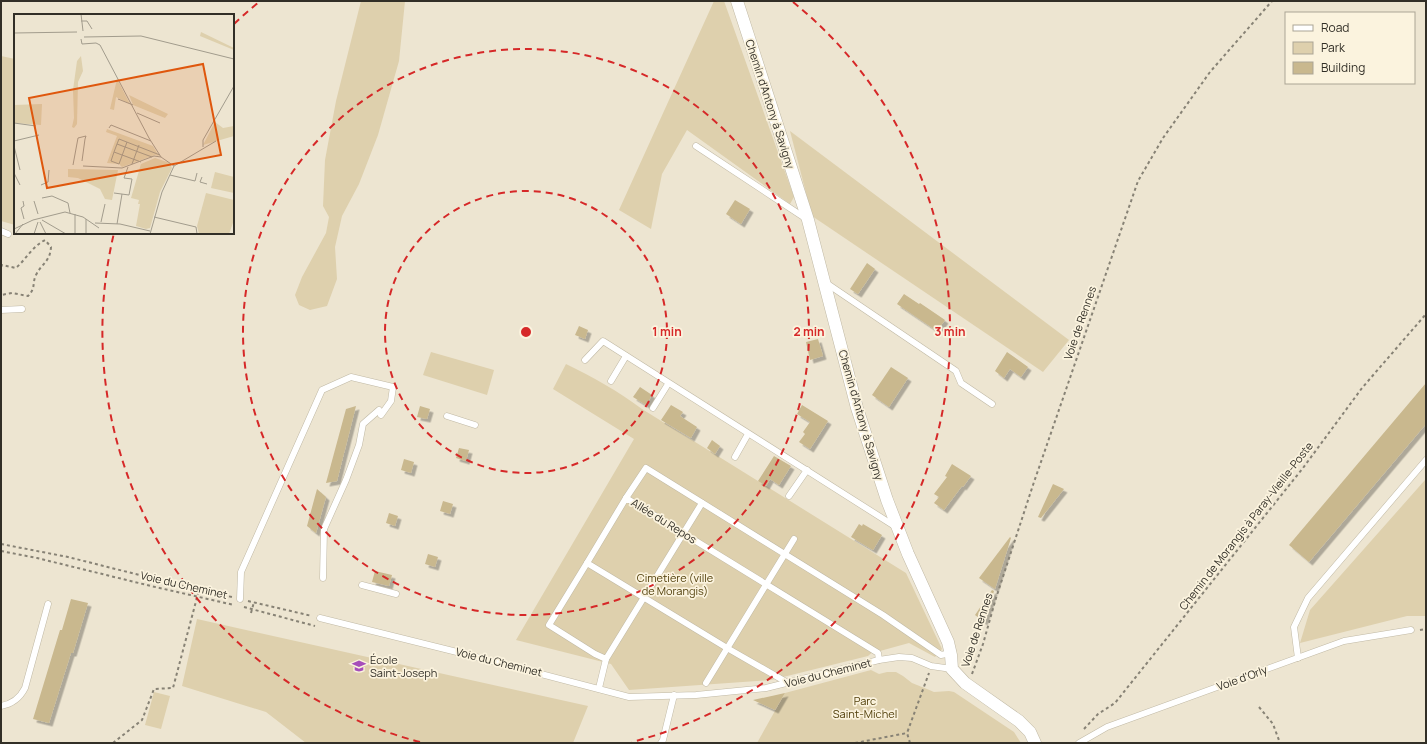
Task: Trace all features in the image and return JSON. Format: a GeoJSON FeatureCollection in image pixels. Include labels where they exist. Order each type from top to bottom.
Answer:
{"type":"FeatureCollection","features":[{"type":"Feature","properties":{"kind":"street","name":"Chemin d'Antony à Savigny"},"geometry":{"type":"LineString","coordinates":[[737,1],[808,220],[857,408],[887,500],[948,642],[951,653],[952,669]]}},
{"type":"Feature","properties":{"kind":"street"},"geometry":{"type":"LineString","coordinates":[[952,669],[965,683],[1019,721],[1030,732],[1035,743]]}},
{"type":"Feature","properties":{"kind":"lane"},"geometry":{"type":"LineString","coordinates":[[696,146],[808,220]]}},
{"type":"Feature","properties":{"kind":"lane"},"geometry":{"type":"LineString","coordinates":[[1,231],[8,234]]}},
{"type":"Feature","properties":{"kind":"lane"},"geometry":{"type":"LineString","coordinates":[[825,282],[956,371],[961,383],[992,404]]}},
{"type":"Feature","properties":{"kind":"lane"},"geometry":{"type":"LineString","coordinates":[[1,310],[22,309]]}},
{"type":"Feature","properties":{"kind":"lane"},"geometry":{"type":"LineString","coordinates":[[585,360],[603,341],[668,384],[898,528]]}},
{"type":"Feature","properties":{"kind":"lane"},"geometry":{"type":"LineString","coordinates":[[611,381],[626,356]]}},
{"type":"Feature","properties":{"kind":"lane"},"geometry":{"type":"LineString","coordinates":[[240,599],[241,572],[322,390],[351,377],[393,387],[392,401],[380,413],[363,424],[359,445],[346,480],[324,529],[323,578]]}},
{"type":"Feature","properties":{"kind":"lane"},"geometry":{"type":"LineString","coordinates":[[653,408],[668,384]]}},
{"type":"Feature","properties":{"kind":"lane"},"geometry":{"type":"LineString","coordinates":[[447,416],[475,425]]}},
{"type":"Feature","properties":{"kind":"lane"},"geometry":{"type":"LineString","coordinates":[[735,457],[748,434]]}},
{"type":"Feature","properties":{"kind":"lane"},"geometry":{"type":"LineString","coordinates":[[1298,658],[1294,627],[1308,598],[1426,460]]}},
{"type":"Feature","properties":{"kind":"lane"},"geometry":{"type":"LineString","coordinates":[[626,498],[646,468],[883,615],[941,655],[951,653]]}},
{"type":"Feature","properties":{"kind":"lane"},"geometry":{"type":"LineString","coordinates":[[789,496],[807,470]]}},
{"type":"Feature","properties":{"kind":"lane","name":"Allée du Repos"},"geometry":{"type":"LineString","coordinates":[[606,658],[595,654],[549,625],[626,498],[878,653],[879,660]]}},
{"type":"Feature","properties":{"kind":"lane"},"geometry":{"type":"LineString","coordinates":[[599,688],[606,658],[702,503]]}},
{"type":"Feature","properties":{"kind":"lane"},"geometry":{"type":"LineString","coordinates":[[706,683],[794,539]]}},
{"type":"Feature","properties":{"kind":"lane"},"geometry":{"type":"LineString","coordinates":[[587,562],[727,648],[788,683]]}},
{"type":"Feature","properties":{"kind":"lane"},"geometry":{"type":"LineString","coordinates":[[362,585],[396,594]]}},
{"type":"Feature","properties":{"kind":"lane"},"geometry":{"type":"LineString","coordinates":[[1,706],[13,702],[22,694],[25,688],[48,604]]}},
{"type":"Feature","properties":{"kind":"lane","name":"Voie du Cheminet"},"geometry":{"type":"LineString","coordinates":[[320,618],[461,652],[629,697],[743,690],[788,683],[879,660],[906,657],[921,661],[931,666],[952,669]]}},
{"type":"Feature","properties":{"kind":"lane","name":"Voie d'Orly"},"geometry":{"type":"LineString","coordinates":[[1079,743],[1107,727],[1344,642],[1411,630]]}},
{"type":"Feature","properties":{"kind":"lane"},"geometry":{"type":"LineString","coordinates":[[661,743],[674,695]]}},
{"type":"Feature","properties":{"kind":"path","name":"Voie de Rennes"},"geometry":{"type":"LineString","coordinates":[[965,683],[973,672],[983,644],[996,598],[1035,478],[1138,181],[1163,138],[1210,72],[1272,1]]}},
{"type":"Feature","properties":{"kind":"path"},"geometry":{"type":"LineString","coordinates":[[1,266],[16,268],[25,260],[38,243],[45,240],[52,247],[51,256],[35,276],[33,292],[28,296],[12,293],[1,295]]}},
{"type":"Feature","properties":{"kind":"path","name":"Chemin de Morangis à Paray-Vieille-Poste"},"geometry":{"type":"LineString","coordinates":[[1081,733],[1098,714],[1114,703],[1303,468],[1362,388],[1426,314]]}},
{"type":"Feature","properties":{"kind":"path","name":"Voie du Cheminet"},"geometry":{"type":"LineString","coordinates":[[1,544],[68,557],[199,590],[320,618]]}},
{"type":"Feature","properties":{"kind":"path"},"geometry":{"type":"LineString","coordinates":[[113,743],[142,720],[154,689],[173,688],[199,590]]}},
{"type":"Feature","properties":{"kind":"path"},"geometry":{"type":"LineString","coordinates":[[251,614],[254,602]]}},
{"type":"Feature","properties":{"kind":"path"},"geometry":{"type":"LineString","coordinates":[[910,743],[907,733],[931,666]]}},
{"type":"Feature","properties":{"kind":"path"},"geometry":{"type":"LineString","coordinates":[[1259,707],[1273,724],[1280,743]]}},
{"type":"Feature","properties":{"kind":"path"},"geometry":{"type":"LineString","coordinates":[[855,743],[907,733]]}},
{"type":"Feature","properties":{"kind":"green space"},"geometry":{"type":"Polygon","coordinates":[[[361,1],[405,1],[399,61],[378,135],[359,184],[342,216],[335,247],[337,279],[327,306],[310,310],[299,305],[295,295],[302,277],[326,233],[329,217],[323,206],[325,160],[336,101],[361,1]]]}},
{"type":"Feature","properties":{"kind":"green space"},"geometry":{"type":"Polygon","coordinates":[[[714,1],[724,1],[794,197],[790,204],[687,130],[662,174],[651,229],[619,210],[714,1]]]}},
{"type":"Feature","properties":{"kind":"green space"},"geometry":{"type":"Polygon","coordinates":[[[1,56],[14,59],[14,225],[1,221],[1,56]]]}},
{"type":"Feature","properties":{"kind":"green space"},"geometry":{"type":"Polygon","coordinates":[[[790,131],[1069,340],[1043,372],[812,216],[790,131]]]}},
{"type":"Feature","properties":{"kind":"green space"},"geometry":{"type":"Polygon","coordinates":[[[431,352],[494,370],[487,395],[423,375],[431,352]]]}},
{"type":"Feature","properties":{"kind":"green space","name":"Cimetière (ville de Morangis)"},"geometry":{"type":"Polygon","coordinates":[[[566,364],[615,390],[642,409],[906,573],[942,649],[935,657],[909,643],[880,651],[876,649],[868,656],[771,680],[629,690],[611,664],[516,640],[634,439],[553,389],[566,364]]]}},
{"type":"Feature","properties":{"kind":"green space"},"geometry":{"type":"Polygon","coordinates":[[[1425,480],[1426,616],[1407,616],[1300,643],[1310,610],[1425,480]]]}},
{"type":"Feature","properties":{"kind":"green space","name":"École Saint-Joseph"},"geometry":{"type":"Polygon","coordinates":[[[197,619],[588,706],[573,743],[306,743],[266,712],[182,686],[197,619]]]}},
{"type":"Feature","properties":{"kind":"green space","name":"Parc Saint-Michel"},"geometry":{"type":"Polygon","coordinates":[[[871,670],[879,674],[896,672],[912,683],[934,692],[954,692],[1014,732],[1021,743],[757,743],[785,693],[871,670]]]}},
{"type":"Feature","properties":{"kind":"green space"},"geometry":{"type":"Polygon","coordinates":[[[154,692],[170,696],[161,729],[145,725],[154,692]]]}},
{"type":"Feature","properties":{"kind":"building"},"geometry":{"type":"Polygon","coordinates":[[[735,200],[750,209],[741,224],[726,214],[735,200]]]}},
{"type":"Feature","properties":{"kind":"building"},"geometry":{"type":"Polygon","coordinates":[[[867,263],[875,269],[858,294],[850,289],[867,263]]]}},
{"type":"Feature","properties":{"kind":"building"},"geometry":{"type":"Polygon","coordinates":[[[904,294],[945,320],[937,331],[897,304],[904,294]]]}},
{"type":"Feature","properties":{"kind":"building"},"geometry":{"type":"Polygon","coordinates":[[[579,326],[588,330],[585,339],[575,335],[579,326]]]}},
{"type":"Feature","properties":{"kind":"building"},"geometry":{"type":"Polygon","coordinates":[[[818,339],[823,356],[810,360],[806,342],[818,339]]]}},
{"type":"Feature","properties":{"kind":"building"},"geometry":{"type":"Polygon","coordinates":[[[1007,352],[1028,367],[1021,377],[1010,369],[1004,378],[995,371],[1007,352]]]}},
{"type":"Feature","properties":{"kind":"building"},"geometry":{"type":"Polygon","coordinates":[[[891,367],[908,378],[889,407],[872,395],[891,367]]]}},
{"type":"Feature","properties":{"kind":"building"},"geometry":{"type":"Polygon","coordinates":[[[1426,383],[1426,424],[1309,562],[1289,545],[1426,383]]]}},
{"type":"Feature","properties":{"kind":"building"},"geometry":{"type":"Polygon","coordinates":[[[640,387],[652,395],[646,405],[633,397],[640,387]]]}},
{"type":"Feature","properties":{"kind":"building"},"geometry":{"type":"Polygon","coordinates":[[[671,405],[683,412],[680,416],[697,427],[691,438],[661,420],[671,405]]]}},
{"type":"Feature","properties":{"kind":"building"},"geometry":{"type":"Polygon","coordinates":[[[802,405],[828,421],[810,449],[799,442],[805,434],[803,432],[810,422],[797,414],[802,405]]]}},
{"type":"Feature","properties":{"kind":"building"},"geometry":{"type":"Polygon","coordinates":[[[356,406],[337,481],[326,483],[346,409],[356,406]]]}},
{"type":"Feature","properties":{"kind":"building"},"geometry":{"type":"Polygon","coordinates":[[[420,406],[430,409],[427,419],[417,417],[420,406]]]}},
{"type":"Feature","properties":{"kind":"building"},"geometry":{"type":"Polygon","coordinates":[[[712,440],[720,446],[715,454],[707,448],[712,440]]]}},
{"type":"Feature","properties":{"kind":"building"},"geometry":{"type":"Polygon","coordinates":[[[459,448],[469,450],[466,461],[456,458],[459,448]]]}},
{"type":"Feature","properties":{"kind":"building"},"geometry":{"type":"Polygon","coordinates":[[[774,456],[791,466],[779,485],[770,479],[766,486],[758,481],[774,456]]]}},
{"type":"Feature","properties":{"kind":"building"},"geometry":{"type":"Polygon","coordinates":[[[404,459],[414,462],[411,473],[401,470],[404,459]]]}},
{"type":"Feature","properties":{"kind":"building"},"geometry":{"type":"Polygon","coordinates":[[[952,464],[971,476],[944,510],[934,503],[939,497],[934,494],[947,477],[945,476],[952,464]]]}},
{"type":"Feature","properties":{"kind":"building"},"geometry":{"type":"Polygon","coordinates":[[[1053,484],[1064,489],[1041,518],[1038,517],[1053,484]]]}},
{"type":"Feature","properties":{"kind":"building"},"geometry":{"type":"Polygon","coordinates":[[[317,489],[326,497],[316,533],[307,526],[317,489]]]}},
{"type":"Feature","properties":{"kind":"building"},"geometry":{"type":"Polygon","coordinates":[[[443,501],[453,504],[450,514],[440,511],[443,501]]]}},
{"type":"Feature","properties":{"kind":"building"},"geometry":{"type":"Polygon","coordinates":[[[389,513],[398,516],[395,526],[386,523],[389,513]]]}},
{"type":"Feature","properties":{"kind":"building"},"geometry":{"type":"Polygon","coordinates":[[[859,524],[862,526],[863,524],[882,535],[873,550],[851,537],[859,524]]]}},
{"type":"Feature","properties":{"kind":"building"},"geometry":{"type":"Polygon","coordinates":[[[1010,537],[1011,538],[995,589],[979,578],[1010,537]]]}},
{"type":"Feature","properties":{"kind":"building"},"geometry":{"type":"Polygon","coordinates":[[[428,554],[438,557],[435,567],[425,564],[428,554]]]}},
{"type":"Feature","properties":{"kind":"building"},"geometry":{"type":"Polygon","coordinates":[[[375,571],[392,575],[389,586],[372,582],[375,571]]]}},
{"type":"Feature","properties":{"kind":"building"},"geometry":{"type":"Polygon","coordinates":[[[992,590],[994,591],[984,622],[975,615],[992,590]]]}},
{"type":"Feature","properties":{"kind":"building"},"geometry":{"type":"Polygon","coordinates":[[[71,599],[88,603],[49,723],[33,719],[71,599]]]}},
{"type":"Feature","properties":{"kind":"building"},"geometry":{"type":"Polygon","coordinates":[[[785,693],[775,710],[753,700],[785,693]]]}},
{"type":"Feature","properties":{"kind":"place","name":"École Saint-Joseph"},"geometry":{"type":"Point","coordinates":[359,666]}}]}
